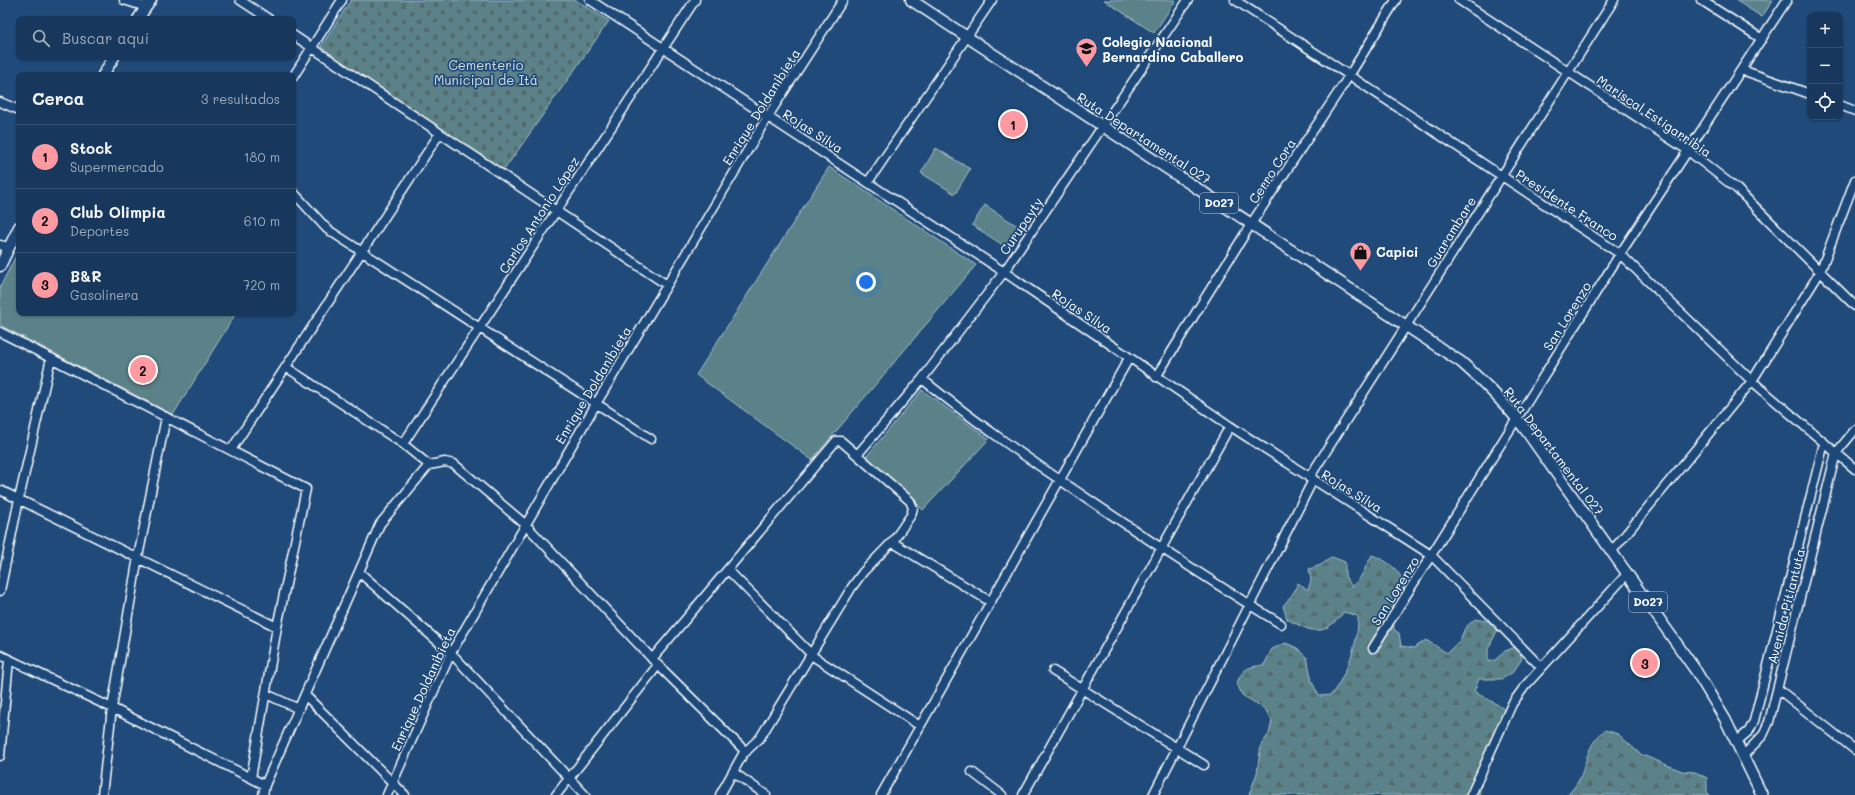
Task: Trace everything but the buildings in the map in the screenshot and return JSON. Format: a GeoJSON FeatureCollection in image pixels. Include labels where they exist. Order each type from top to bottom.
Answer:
{"type":"FeatureCollection","features":[{"type":"Feature","properties":{"kind":"main road","name":"Ruta Departamental 027"},"geometry":{"type":"LineString","coordinates":[[911,0],[1461,362],[1485,382],[1517,418],[1696,671],[1725,719],[1762,795]]}},
{"type":"Feature","properties":{"kind":"main road"},"geometry":{"type":"LineString","coordinates":[[140,16],[148,4]]}},
{"type":"Feature","properties":{"kind":"main road"},"geometry":{"type":"LineString","coordinates":[[105,72],[112,60]]}},
{"type":"Feature","properties":{"kind":"main road"},"geometry":{"type":"LineString","coordinates":[[0,266],[4,246],[16,231]]}},
{"type":"Feature","properties":{"kind":"street"},"geometry":{"type":"LineString","coordinates":[[124,0],[148,4]]}},
{"type":"Feature","properties":{"kind":"street"},"geometry":{"type":"LineString","coordinates":[[240,0],[264,16]]}},
{"type":"Feature","properties":{"kind":"street"},"geometry":{"type":"LineString","coordinates":[[296,72],[342,0]]}},
{"type":"Feature","properties":{"kind":"street","name":"Rojas Silva"},"geometry":{"type":"LineString","coordinates":[[590,0],[1004,272],[1230,426],[1431,555],[1541,666]]}},
{"type":"Feature","properties":{"kind":"street","name":"Carlos Antonio López"},"geometry":{"type":"LineString","coordinates":[[403,444],[695,0]]}},
{"type":"Feature","properties":{"kind":"street","name":"Enrique Doldanibieta"},"geometry":{"type":"LineString","coordinates":[[387,795],[451,653],[596,404],[768,116],[843,0]]}},
{"type":"Feature","properties":{"kind":"street"},"geometry":{"type":"LineString","coordinates":[[868,182],[992,0]]}},
{"type":"Feature","properties":{"kind":"street","name":"Curupayty"},"geometry":{"type":"LineString","coordinates":[[857,455],[922,379],[1004,272],[1104,127],[1188,0]]}},
{"type":"Feature","properties":{"kind":"street","name":"Presidente Franco"},"geometry":{"type":"LineString","coordinates":[[1235,0],[1620,254],[1752,381],[1855,469]]}},
{"type":"Feature","properties":{"kind":"street","name":"Cerro Cora"},"geometry":{"type":"LineString","coordinates":[[1156,377],[1251,224],[1349,76],[1396,0]]}},
{"type":"Feature","properties":{"kind":"street","name":"Mariscal Estigarribia"},"geometry":{"type":"LineString","coordinates":[[1459,0],[1687,150],[1737,189],[1855,306]]}},
{"type":"Feature","properties":{"kind":"street","name":"Guarambare"},"geometry":{"type":"LineString","coordinates":[[1153,795],[1250,605],[1311,479],[1406,326],[1614,0]]}},
{"type":"Feature","properties":{"kind":"street"},"geometry":{"type":"LineString","coordinates":[[1701,0],[1762,39]]}},
{"type":"Feature","properties":{"kind":"street","name":"San Lorenzo"},"geometry":{"type":"LineString","coordinates":[[1373,648],[1620,254],[1787,0]]}},
{"type":"Feature","properties":{"kind":"street"},"geometry":{"type":"LineString","coordinates":[[296,37],[667,285]]}},
{"type":"Feature","properties":{"kind":"street"},"geometry":{"type":"LineString","coordinates":[[1742,70],[1807,93]]}},
{"type":"Feature","properties":{"kind":"street"},"geometry":{"type":"LineString","coordinates":[[0,102],[16,109]]}},
{"type":"Feature","properties":{"kind":"street"},"geometry":{"type":"LineString","coordinates":[[1843,106],[1855,111]]}},
{"type":"Feature","properties":{"kind":"street"},"geometry":{"type":"LineString","coordinates":[[230,450],[440,133]]}},
{"type":"Feature","properties":{"kind":"street"},"geometry":{"type":"LineString","coordinates":[[1612,551],[1752,381],[1820,272],[1855,180]]}},
{"type":"Feature","properties":{"kind":"street"},"geometry":{"type":"LineString","coordinates":[[296,195],[327,229],[651,439]]}},
{"type":"Feature","properties":{"kind":"street"},"geometry":{"type":"LineString","coordinates":[[0,332],[306,489],[277,627],[251,778]]}},
{"type":"Feature","properties":{"kind":"street"},"geometry":{"type":"LineString","coordinates":[[0,591],[51,358]]}},
{"type":"Feature","properties":{"kind":"street"},"geometry":{"type":"LineString","coordinates":[[881,795],[1129,358]]}},
{"type":"Feature","properties":{"kind":"street"},"geometry":{"type":"LineString","coordinates":[[286,367],[403,444],[429,465]]}},
{"type":"Feature","properties":{"kind":"street"},"geometry":{"type":"LineString","coordinates":[[922,379],[966,415],[1060,480],[1162,549],[1281,624]]}},
{"type":"Feature","properties":{"kind":"street"},"geometry":{"type":"LineString","coordinates":[[103,795],[112,708],[138,557],[166,417]]}},
{"type":"Feature","properties":{"kind":"street"},"geometry":{"type":"LineString","coordinates":[[1023,795],[1230,426]]}},
{"type":"Feature","properties":{"kind":"street"},"geometry":{"type":"LineString","coordinates":[[1836,453],[1855,430]]}},
{"type":"Feature","properties":{"kind":"street"},"geometry":{"type":"LineString","coordinates":[[652,659],[836,441],[841,441],[910,501],[913,508],[911,515],[892,542],[863,572],[852,587],[760,738],[746,752],[720,795]]}},
{"type":"Feature","properties":{"kind":"street","name":"Avenida Pitiantuta"},"geometry":{"type":"LineString","coordinates":[[1736,742],[1749,730],[1754,721],[1824,443]]}},
{"type":"Feature","properties":{"kind":"street","name":"Avenida Pitiantuta"},"geometry":{"type":"LineString","coordinates":[[1743,756],[1763,735],[1769,722],[1836,453]]}},
{"type":"Feature","properties":{"kind":"street"},"geometry":{"type":"LineString","coordinates":[[263,795],[265,785],[380,524],[429,465],[445,462],[454,464],[526,525],[652,659],[746,752]]}},
{"type":"Feature","properties":{"kind":"street"},"geometry":{"type":"LineString","coordinates":[[0,490],[277,627]]}},
{"type":"Feature","properties":{"kind":"street"},"geometry":{"type":"LineString","coordinates":[[892,542],[991,602]]}},
{"type":"Feature","properties":{"kind":"street"},"geometry":{"type":"LineString","coordinates":[[728,570],[811,654],[920,726]]}},
{"type":"Feature","properties":{"kind":"street"},"geometry":{"type":"LineString","coordinates":[[360,572],[451,653],[569,780],[585,795]]}},
{"type":"Feature","properties":{"kind":"street"},"geometry":{"type":"LineString","coordinates":[[1471,795],[1512,704],[1541,666],[1628,573]]}},
{"type":"Feature","properties":{"kind":"street"},"geometry":{"type":"LineString","coordinates":[[0,655],[112,708],[265,785]]}},
{"type":"Feature","properties":{"kind":"street"},"geometry":{"type":"LineString","coordinates":[[0,756],[9,660]]}},
{"type":"Feature","properties":{"kind":"street"},"geometry":{"type":"LineString","coordinates":[[556,795],[658,665]]}},
{"type":"Feature","properties":{"kind":"street"},"geometry":{"type":"LineString","coordinates":[[1053,671],[1204,765]]}},
{"type":"Feature","properties":{"kind":"street"},"geometry":{"type":"LineString","coordinates":[[1778,689],[1855,750]]}},
{"type":"Feature","properties":{"kind":"street"},"geometry":{"type":"LineString","coordinates":[[266,694],[299,709]]}},
{"type":"Feature","properties":{"kind":"street"},"geometry":{"type":"LineString","coordinates":[[305,695],[405,795]]}},
{"type":"Feature","properties":{"kind":"street"},"geometry":{"type":"LineString","coordinates":[[733,772],[766,795]]}},
{"type":"Feature","properties":{"kind":"street"},"geometry":{"type":"LineString","coordinates":[[972,772],[1002,795]]}},
{"type":"Feature","properties":{"kind":"green space","name":"Cementerio Municipal de Itá"},"geometry":{"type":"Polygon","coordinates":[[[351,0],[576,0],[609,21],[504,170],[320,48],[351,0]]]}},
{"type":"Feature","properties":{"kind":"green space"},"geometry":{"type":"Polygon","coordinates":[[[1104,0],[1176,0],[1154,33],[1104,0]]]}},
{"type":"Feature","properties":{"kind":"green space"},"geometry":{"type":"Polygon","coordinates":[[[1735,0],[1773,0],[1762,17],[1735,0]]]}},
{"type":"Feature","properties":{"kind":"green space"},"geometry":{"type":"Polygon","coordinates":[[[936,148],[970,169],[955,194],[921,173],[936,148]]]}},
{"type":"Feature","properties":{"kind":"green space"},"geometry":{"type":"Polygon","coordinates":[[[829,167],[976,265],[812,460],[696,375],[829,167]]]}},
{"type":"Feature","properties":{"kind":"green space"},"geometry":{"type":"Polygon","coordinates":[[[985,205],[1019,227],[1006,247],[972,225],[985,205]]]}},
{"type":"Feature","properties":{"kind":"green space"},"geometry":{"type":"Polygon","coordinates":[[[16,256],[16,316],[234,316],[173,415],[0,325],[0,287],[16,256]]]}},
{"type":"Feature","properties":{"kind":"green space"},"geometry":{"type":"Polygon","coordinates":[[[922,390],[989,439],[923,510],[866,457],[922,390]]]}},
{"type":"Feature","properties":{"kind":"green space"},"geometry":{"type":"Polygon","coordinates":[[[1372,555],[1390,564],[1402,580],[1402,597],[1394,621],[1394,630],[1399,633],[1401,646],[1414,648],[1426,640],[1447,653],[1460,640],[1465,628],[1475,619],[1488,621],[1498,629],[1488,649],[1488,662],[1495,660],[1505,651],[1518,646],[1522,659],[1513,672],[1502,679],[1479,679],[1474,691],[1506,711],[1500,722],[1499,745],[1491,756],[1485,769],[1479,795],[1249,795],[1257,773],[1261,745],[1269,734],[1272,721],[1265,709],[1242,695],[1237,683],[1239,678],[1247,669],[1264,665],[1272,649],[1286,643],[1297,648],[1307,657],[1312,682],[1319,696],[1331,695],[1347,668],[1351,657],[1358,626],[1358,616],[1344,612],[1330,626],[1323,629],[1311,630],[1287,619],[1283,606],[1292,595],[1298,583],[1308,590],[1311,580],[1309,569],[1321,565],[1332,557],[1345,562],[1345,576],[1352,587],[1360,578],[1372,555]]]}},
{"type":"Feature","properties":{"kind":"green space"},"geometry":{"type":"Polygon","coordinates":[[[1605,730],[1618,734],[1640,754],[1682,771],[1695,772],[1707,778],[1707,792],[1710,795],[1567,795],[1574,787],[1583,771],[1591,746],[1605,730]]]}},
{"type":"Feature","properties":{"kind":"place","name":"Colegio Nacional Bernardino Caballero"},"geometry":{"type":"Point","coordinates":[1086,68]}},
{"type":"Feature","properties":{"kind":"place","name":"Stock"},"geometry":{"type":"Point","coordinates":[1013,124]}},
{"type":"Feature","properties":{"kind":"place","name":"Capici"},"geometry":{"type":"Point","coordinates":[1360,272]}},
{"type":"Feature","properties":{"kind":"place","name":"Club Olimpia"},"geometry":{"type":"Point","coordinates":[143,370]}},
{"type":"Feature","properties":{"kind":"place","name":"B&R"},"geometry":{"type":"Point","coordinates":[1645,663]}}]}
